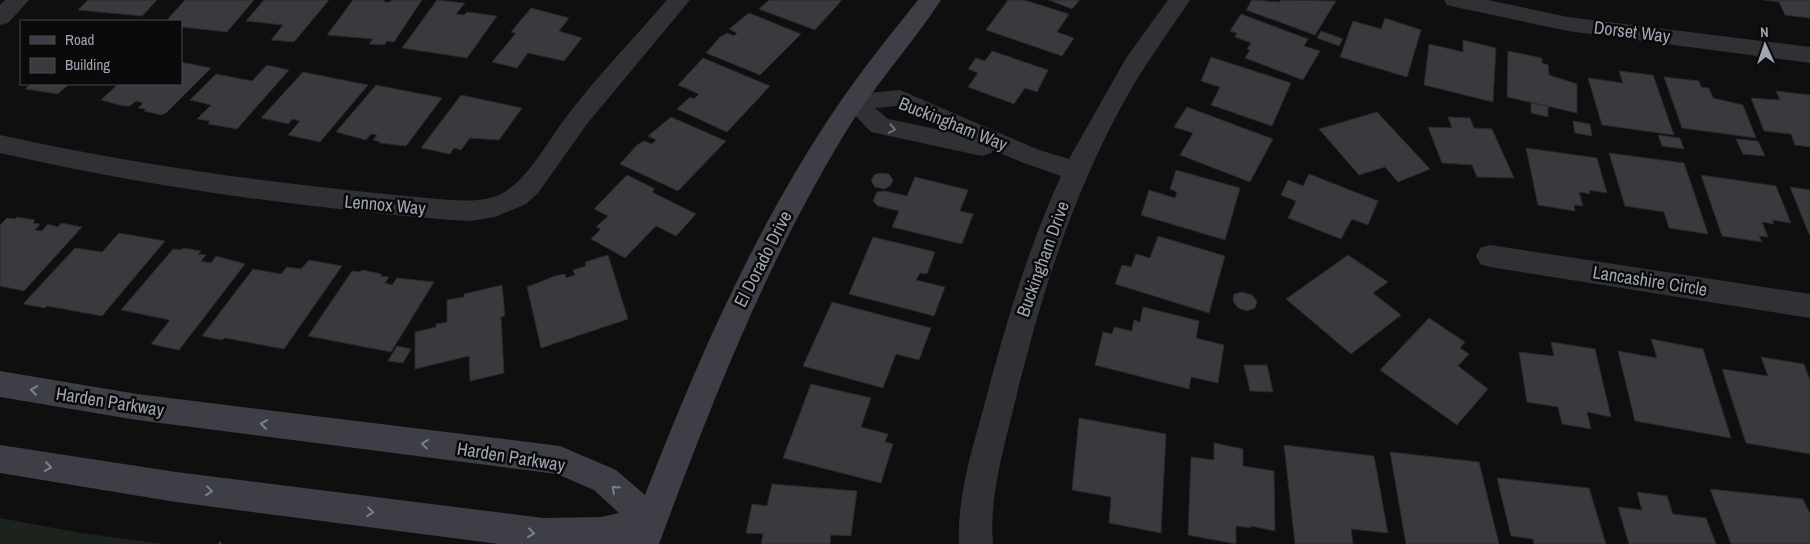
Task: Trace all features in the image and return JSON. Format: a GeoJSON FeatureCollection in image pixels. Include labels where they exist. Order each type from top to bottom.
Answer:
{"type":"FeatureCollection","features":[{"type":"Feature","properties":{"kind":"street"},"geometry":{"type":"LineString","coordinates":[[0,18],[18,0]]}},
{"type":"Feature","properties":{"kind":"street","name":"El Dorado Drive"},"geometry":{"type":"LineString","coordinates":[[647,533],[706,380],[752,278],[793,199],[853,101],[930,0]]}},
{"type":"Feature","properties":{"kind":"street","name":"Buckingham Drive"},"geometry":{"type":"LineString","coordinates":[[976,544],[976,516],[990,445],[1018,329],[1038,266],[1076,171],[1104,116],[1145,46],[1179,0]]}},
{"type":"Feature","properties":{"kind":"street","name":"Dorset Way"},"geometry":{"type":"LineString","coordinates":[[1455,0],[1568,24],[1810,54]]}},
{"type":"Feature","properties":{"kind":"street","name":"Lennox Way"},"geometry":{"type":"LineString","coordinates":[[0,144],[119,168],[278,193],[450,210],[471,211],[495,207],[517,197],[529,186],[578,118],[673,1]]}},
{"type":"Feature","properties":{"kind":"street","name":"Buckingham Way"},"geometry":{"type":"LineString","coordinates":[[853,101],[880,126],[1030,156],[1076,171]]}},
{"type":"Feature","properties":{"kind":"street","name":"Lancashire Circle"},"geometry":{"type":"LineString","coordinates":[[1490,256],[1810,306]]}},
{"type":"Feature","properties":{"kind":"street","name":"Harden Parkway"},"geometry":{"type":"LineString","coordinates":[[0,384],[137,407],[560,460],[605,480],[647,533]]}},
{"type":"Feature","properties":{"kind":"street"},"geometry":{"type":"LineString","coordinates":[[0,459],[176,487],[543,534],[647,533]]}},
{"type":"Feature","properties":{"kind":"shaded area"},"geometry":{"type":"Polygon","coordinates":[[[0,518],[81,533],[164,544],[0,544],[0,518]]]}},
{"type":"Feature","properties":{"kind":"building"},"geometry":{"type":"Polygon","coordinates":[[[88,0],[157,0],[142,16],[78,10],[88,0]]]}},
{"type":"Feature","properties":{"kind":"building"},"geometry":{"type":"Polygon","coordinates":[[[185,0],[254,0],[227,32],[182,27],[182,20],[167,20],[185,0]]]}},
{"type":"Feature","properties":{"kind":"building"},"geometry":{"type":"Polygon","coordinates":[[[264,0],[329,0],[294,42],[271,40],[283,25],[246,21],[264,0]]]}},
{"type":"Feature","properties":{"kind":"building"},"geometry":{"type":"Polygon","coordinates":[[[353,0],[385,0],[384,2],[390,2],[392,0],[422,0],[394,42],[387,41],[384,45],[369,44],[373,39],[327,35],[353,0]]]}},
{"type":"Feature","properties":{"kind":"building"},"geometry":{"type":"Polygon","coordinates":[[[437,0],[465,3],[456,14],[464,15],[467,12],[497,16],[467,58],[402,48],[437,0]]]}},
{"type":"Feature","properties":{"kind":"building"},"geometry":{"type":"Polygon","coordinates":[[[769,0],[842,0],[815,30],[759,9],[769,0]]]}},
{"type":"Feature","properties":{"kind":"building"},"geometry":{"type":"Polygon","coordinates":[[[1008,0],[1024,0],[1069,14],[1057,32],[1074,38],[1062,56],[986,30],[1008,0]]]}},
{"type":"Feature","properties":{"kind":"building"},"geometry":{"type":"Polygon","coordinates":[[[1049,0],[1080,0],[1072,9],[1049,0]]]}},
{"type":"Feature","properties":{"kind":"building"},"geometry":{"type":"Polygon","coordinates":[[[1252,0],[1280,2],[1281,0],[1336,1],[1315,35],[1246,10],[1252,0]]]}},
{"type":"Feature","properties":{"kind":"building"},"geometry":{"type":"Polygon","coordinates":[[[1763,0],[1810,0],[1810,18],[1785,15],[1779,2],[1763,0]]]}},
{"type":"Feature","properties":{"kind":"building"},"geometry":{"type":"Polygon","coordinates":[[[531,8],[569,18],[559,31],[582,38],[564,61],[528,53],[517,68],[492,62],[516,33],[511,32],[531,8]]]}},
{"type":"Feature","properties":{"kind":"building"},"geometry":{"type":"Polygon","coordinates":[[[749,13],[801,34],[760,75],[706,53],[720,37],[727,33],[734,36],[737,33],[729,29],[749,13]]]}},
{"type":"Feature","properties":{"kind":"building"},"geometry":{"type":"Polygon","coordinates":[[[1241,14],[1308,39],[1304,46],[1320,51],[1303,80],[1245,58],[1250,50],[1247,49],[1251,43],[1235,37],[1237,33],[1230,31],[1241,14]]]}},
{"type":"Feature","properties":{"kind":"building"},"geometry":{"type":"Polygon","coordinates":[[[1385,18],[1421,30],[1407,77],[1340,57],[1353,21],[1381,29],[1385,18]]]}},
{"type":"Feature","properties":{"kind":"building"},"geometry":{"type":"Polygon","coordinates":[[[1321,31],[1343,39],[1339,46],[1317,38],[1321,31]]]}},
{"type":"Feature","properties":{"kind":"building"},"geometry":{"type":"Polygon","coordinates":[[[1463,40],[1496,48],[1493,102],[1424,85],[1429,44],[1463,52],[1463,40]]]}},
{"type":"Feature","properties":{"kind":"building"},"geometry":{"type":"Polygon","coordinates":[[[992,51],[1048,70],[1037,92],[1025,88],[1014,104],[968,87],[978,73],[968,69],[976,58],[985,61],[992,51]]]}},
{"type":"Feature","properties":{"kind":"building"},"geometry":{"type":"Polygon","coordinates":[[[1508,51],[1542,58],[1542,63],[1548,65],[1549,75],[1577,84],[1577,113],[1507,97],[1508,51]]]}},
{"type":"Feature","properties":{"kind":"building"},"geometry":{"type":"Polygon","coordinates":[[[1211,57],[1291,83],[1272,126],[1211,105],[1220,87],[1201,81],[1211,57]]]}},
{"type":"Feature","properties":{"kind":"building"},"geometry":{"type":"Polygon","coordinates":[[[703,58],[770,86],[727,132],[677,109],[690,97],[694,99],[699,94],[678,85],[703,58]]]}},
{"type":"Feature","properties":{"kind":"building"},"geometry":{"type":"Polygon","coordinates":[[[182,62],[211,68],[166,113],[161,115],[138,108],[143,103],[136,101],[130,106],[123,106],[101,100],[117,85],[182,85],[182,62]]]}},
{"type":"Feature","properties":{"kind":"building"},"geometry":{"type":"Polygon","coordinates":[[[267,65],[289,70],[237,129],[208,124],[210,121],[197,119],[211,105],[190,100],[216,74],[252,81],[267,65]]]}},
{"type":"Feature","properties":{"kind":"building"},"geometry":{"type":"Polygon","coordinates":[[[1619,71],[1653,75],[1674,135],[1602,125],[1588,78],[1623,83],[1619,71]]]}},
{"type":"Feature","properties":{"kind":"building"},"geometry":{"type":"Polygon","coordinates":[[[303,72],[368,85],[320,142],[288,135],[300,121],[292,119],[289,124],[261,118],[303,72]]]}},
{"type":"Feature","properties":{"kind":"building"},"geometry":{"type":"Polygon","coordinates":[[[1664,77],[1699,81],[1701,87],[1709,88],[1713,98],[1743,105],[1756,138],[1682,128],[1664,77]]]}},
{"type":"Feature","properties":{"kind":"building"},"geometry":{"type":"Polygon","coordinates":[[[30,85],[68,85],[58,94],[25,89],[30,85]]]}},
{"type":"Feature","properties":{"kind":"building"},"geometry":{"type":"Polygon","coordinates":[[[376,85],[442,98],[406,146],[379,143],[373,140],[377,135],[371,134],[366,140],[336,132],[376,85]]]}},
{"type":"Feature","properties":{"kind":"building"},"geometry":{"type":"Polygon","coordinates":[[[1776,91],[1810,95],[1810,147],[1795,145],[1791,134],[1764,131],[1751,98],[1780,100],[1776,91]]]}},
{"type":"Feature","properties":{"kind":"building"},"geometry":{"type":"Polygon","coordinates":[[[461,95],[522,108],[499,140],[470,138],[461,150],[454,148],[450,154],[421,148],[461,95]]]}},
{"type":"Feature","properties":{"kind":"building"},"geometry":{"type":"Polygon","coordinates":[[[1531,103],[1548,106],[1548,117],[1531,113],[1531,103]]]}},
{"type":"Feature","properties":{"kind":"building"},"geometry":{"type":"Polygon","coordinates":[[[1187,107],[1273,139],[1250,182],[1180,155],[1193,133],[1174,127],[1187,107]]]}},
{"type":"Feature","properties":{"kind":"building"},"geometry":{"type":"Polygon","coordinates":[[[1377,112],[1430,169],[1398,182],[1385,167],[1359,175],[1319,129],[1377,112]]]}},
{"type":"Feature","properties":{"kind":"building"},"geometry":{"type":"Polygon","coordinates":[[[671,117],[726,141],[678,191],[620,164],[637,145],[644,141],[652,144],[656,140],[648,136],[671,117]]]}},
{"type":"Feature","properties":{"kind":"building"},"geometry":{"type":"Polygon","coordinates":[[[1448,117],[1470,118],[1474,128],[1492,129],[1514,178],[1477,177],[1472,165],[1442,163],[1428,127],[1452,128],[1448,117]]]}},
{"type":"Feature","properties":{"kind":"building"},"geometry":{"type":"Polygon","coordinates":[[[1573,121],[1590,124],[1592,136],[1575,133],[1573,121]]]}},
{"type":"Feature","properties":{"kind":"building"},"geometry":{"type":"Polygon","coordinates":[[[1658,135],[1680,138],[1684,149],[1662,146],[1658,135]]]}},
{"type":"Feature","properties":{"kind":"building"},"geometry":{"type":"Polygon","coordinates":[[[1736,139],[1758,141],[1765,156],[1743,154],[1736,139]]]}},
{"type":"Feature","properties":{"kind":"building"},"geometry":{"type":"Polygon","coordinates":[[[1526,148],[1597,158],[1607,193],[1589,190],[1590,194],[1579,192],[1583,206],[1574,205],[1575,211],[1538,205],[1526,148]]]}},
{"type":"Feature","properties":{"kind":"building"},"geometry":{"type":"Polygon","coordinates":[[[1609,153],[1684,163],[1708,234],[1669,228],[1664,212],[1625,206],[1609,153]]]}},
{"type":"Feature","properties":{"kind":"building"},"geometry":{"type":"Polygon","coordinates":[[[1176,170],[1240,188],[1225,240],[1141,215],[1149,190],[1175,198],[1177,192],[1170,189],[1176,170]]]}},
{"type":"Feature","properties":{"kind":"building"},"geometry":{"type":"Polygon","coordinates":[[[880,173],[889,174],[893,180],[890,186],[884,189],[875,187],[871,181],[874,175],[880,173]]]}},
{"type":"Feature","properties":{"kind":"building"},"geometry":{"type":"Polygon","coordinates":[[[1309,174],[1378,201],[1368,225],[1352,219],[1341,239],[1288,218],[1296,201],[1281,195],[1288,180],[1303,186],[1309,174]]]}},
{"type":"Feature","properties":{"kind":"building"},"geometry":{"type":"Polygon","coordinates":[[[627,175],[655,189],[652,192],[696,214],[676,236],[656,226],[625,258],[591,239],[601,229],[596,227],[608,216],[594,209],[627,175]]]}},
{"type":"Feature","properties":{"kind":"building"},"geometry":{"type":"Polygon","coordinates":[[[1701,175],[1776,186],[1791,223],[1772,220],[1774,224],[1762,222],[1768,237],[1759,236],[1762,242],[1722,236],[1701,175]]]}},
{"type":"Feature","properties":{"kind":"building"},"geometry":{"type":"Polygon","coordinates":[[[915,177],[968,190],[960,211],[973,214],[962,244],[892,227],[899,211],[878,206],[873,201],[877,192],[885,191],[907,196],[915,177]]]}},
{"type":"Feature","properties":{"kind":"building"},"geometry":{"type":"Polygon","coordinates":[[[1790,187],[1810,190],[1810,234],[1809,234],[1790,187]]]}},
{"type":"Feature","properties":{"kind":"building"},"geometry":{"type":"Polygon","coordinates":[[[17,217],[35,220],[33,223],[40,224],[35,230],[42,231],[48,224],[58,227],[61,223],[82,227],[24,291],[0,286],[0,225],[7,218],[15,219],[17,217]]]}},
{"type":"Feature","properties":{"kind":"building"},"geometry":{"type":"Polygon","coordinates":[[[119,233],[165,241],[102,316],[47,306],[45,308],[23,304],[75,248],[102,252],[119,233]]]}},
{"type":"Feature","properties":{"kind":"building"},"geometry":{"type":"Polygon","coordinates":[[[1158,236],[1225,256],[1209,313],[1115,284],[1122,265],[1131,267],[1136,254],[1150,258],[1158,236]]]}},
{"type":"Feature","properties":{"kind":"building"},"geometry":{"type":"Polygon","coordinates":[[[873,237],[935,252],[927,274],[920,273],[916,280],[945,287],[934,316],[849,294],[873,237]]]}},
{"type":"Feature","properties":{"kind":"building"},"geometry":{"type":"Polygon","coordinates":[[[183,248],[201,251],[198,254],[206,255],[201,261],[211,263],[216,256],[245,264],[179,350],[151,344],[170,320],[121,310],[173,249],[181,250],[183,248]]]}},
{"type":"Feature","properties":{"kind":"building"},"geometry":{"type":"Polygon","coordinates":[[[608,255],[628,319],[541,348],[527,287],[555,276],[565,274],[566,278],[575,275],[573,270],[586,266],[585,262],[608,255]]]}},
{"type":"Feature","properties":{"kind":"building"},"geometry":{"type":"Polygon","coordinates":[[[1348,255],[1388,282],[1373,293],[1401,315],[1351,354],[1286,299],[1348,255]]]}},
{"type":"Feature","properties":{"kind":"building"},"geometry":{"type":"Polygon","coordinates":[[[309,260],[342,266],[284,349],[225,338],[222,340],[202,336],[253,269],[281,274],[287,267],[301,269],[309,260]]]}},
{"type":"Feature","properties":{"kind":"building"},"geometry":{"type":"Polygon","coordinates":[[[362,270],[389,277],[385,283],[392,285],[397,278],[434,282],[391,352],[308,336],[352,271],[360,272],[362,270]]]}},
{"type":"Feature","properties":{"kind":"building"},"geometry":{"type":"Polygon","coordinates":[[[502,285],[505,316],[501,317],[504,373],[470,381],[469,356],[415,369],[415,332],[447,322],[447,300],[464,297],[464,294],[502,285]]]}},
{"type":"Feature","properties":{"kind":"building"},"geometry":{"type":"Polygon","coordinates":[[[1242,292],[1252,295],[1257,301],[1255,308],[1247,311],[1238,308],[1233,301],[1234,294],[1242,292]]]}},
{"type":"Feature","properties":{"kind":"building"},"geometry":{"type":"Polygon","coordinates":[[[832,302],[931,328],[919,360],[896,354],[883,388],[803,366],[832,302]]]}},
{"type":"Feature","properties":{"kind":"building"},"geometry":{"type":"Polygon","coordinates":[[[1143,307],[1199,321],[1196,338],[1224,345],[1218,383],[1191,377],[1189,389],[1095,365],[1103,332],[1112,334],[1114,327],[1132,331],[1134,320],[1140,322],[1143,307]]]}},
{"type":"Feature","properties":{"kind":"building"},"geometry":{"type":"Polygon","coordinates":[[[1429,318],[1465,342],[1460,348],[1469,354],[1458,366],[1488,389],[1457,425],[1380,370],[1429,318]]]}},
{"type":"Feature","properties":{"kind":"building"},"geometry":{"type":"Polygon","coordinates":[[[1651,339],[1703,349],[1731,438],[1635,421],[1618,351],[1657,358],[1651,339]]]}},
{"type":"Feature","properties":{"kind":"building"},"geometry":{"type":"Polygon","coordinates":[[[1551,342],[1595,349],[1611,417],[1587,412],[1591,429],[1562,424],[1558,407],[1527,402],[1519,352],[1554,356],[1551,342]]]}},
{"type":"Feature","properties":{"kind":"building"},"geometry":{"type":"Polygon","coordinates":[[[397,346],[411,349],[403,363],[388,361],[397,346]]]}},
{"type":"Feature","properties":{"kind":"building"},"geometry":{"type":"Polygon","coordinates":[[[1761,357],[1804,364],[1810,380],[1810,454],[1746,443],[1722,369],[1768,376],[1761,357]]]}},
{"type":"Feature","properties":{"kind":"building"},"geometry":{"type":"Polygon","coordinates":[[[1244,365],[1267,365],[1273,392],[1250,391],[1244,365]]]}},
{"type":"Feature","properties":{"kind":"building"},"geometry":{"type":"Polygon","coordinates":[[[811,384],[871,398],[861,427],[888,434],[885,442],[893,444],[881,483],[783,458],[811,384]]]}},
{"type":"Feature","properties":{"kind":"building"},"geometry":{"type":"Polygon","coordinates":[[[1079,418],[1166,434],[1161,533],[1109,523],[1111,497],[1072,490],[1079,418]]]}},
{"type":"Feature","properties":{"kind":"building"},"geometry":{"type":"Polygon","coordinates":[[[1214,443],[1243,449],[1243,466],[1274,471],[1275,531],[1251,526],[1251,528],[1236,526],[1236,544],[1188,535],[1191,457],[1214,460],[1214,443]]]}},
{"type":"Feature","properties":{"kind":"building"},"geometry":{"type":"Polygon","coordinates":[[[1284,445],[1374,456],[1388,533],[1351,529],[1353,544],[1295,544],[1284,445]]]}},
{"type":"Feature","properties":{"kind":"building"},"geometry":{"type":"Polygon","coordinates":[[[1390,452],[1479,462],[1499,544],[1406,544],[1390,452]]]}},
{"type":"Feature","properties":{"kind":"building"},"geometry":{"type":"Polygon","coordinates":[[[1497,478],[1589,488],[1606,544],[1534,544],[1533,539],[1511,536],[1497,478]]]}},
{"type":"Feature","properties":{"kind":"building"},"geometry":{"type":"Polygon","coordinates":[[[772,484],[857,491],[851,536],[831,535],[830,544],[761,544],[763,534],[746,533],[752,504],[767,506],[772,484]]]}},
{"type":"Feature","properties":{"kind":"building"},"geometry":{"type":"Polygon","coordinates":[[[1710,489],[1803,499],[1810,514],[1810,544],[1731,544],[1710,489]]]}},
{"type":"Feature","properties":{"kind":"building"},"geometry":{"type":"Polygon","coordinates":[[[1637,492],[1667,496],[1673,514],[1706,518],[1716,544],[1629,544],[1618,507],[1642,510],[1637,492]]]}}]}
